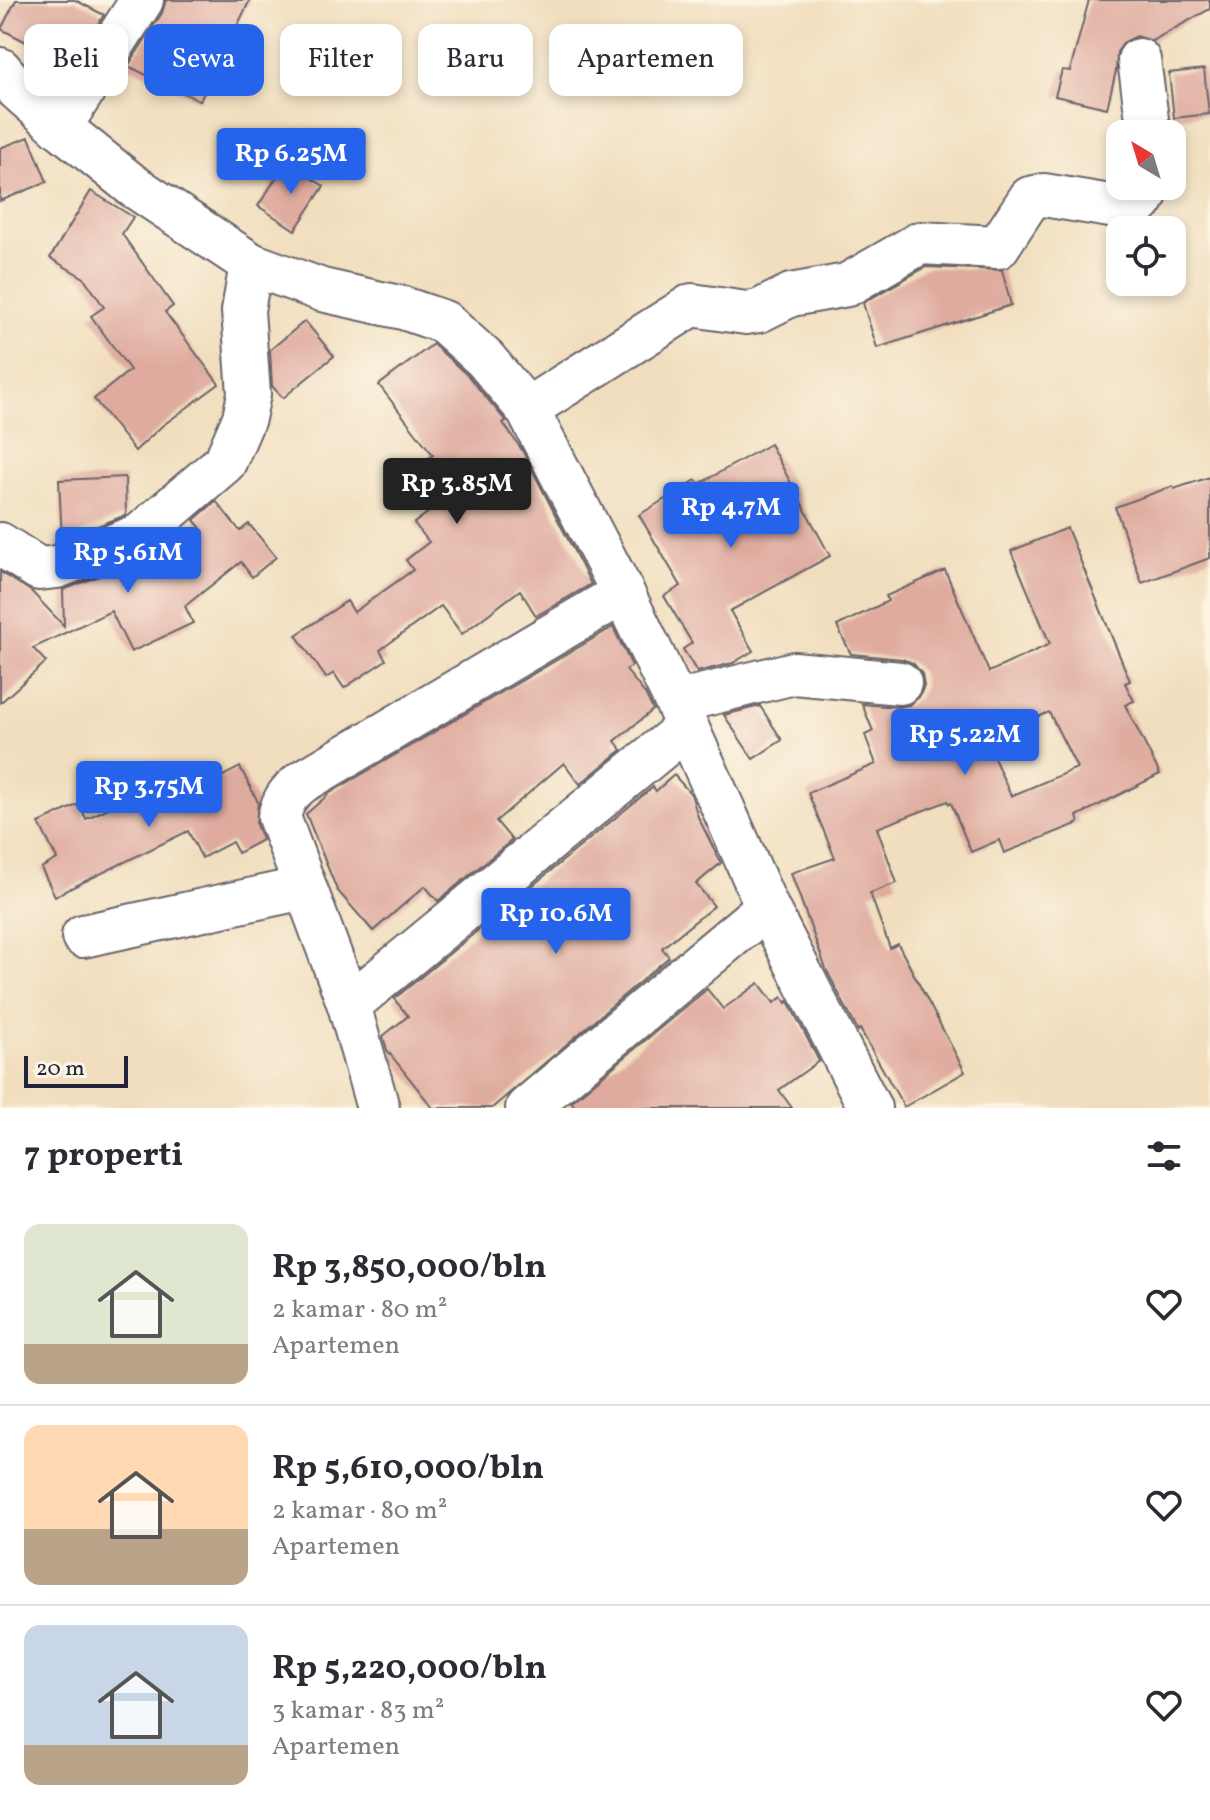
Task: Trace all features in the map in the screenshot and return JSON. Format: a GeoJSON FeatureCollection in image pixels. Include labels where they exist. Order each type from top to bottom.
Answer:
{"type":"FeatureCollection","features":[{"type":"Feature","properties":{"kind":"street"},"geometry":{"type":"LineString","coordinates":[[60,127],[142,0]]}},
{"type":"Feature","properties":{"kind":"street"},"geometry":{"type":"LineString","coordinates":[[1139,60],[1147,120]]}},
{"type":"Feature","properties":{"kind":"street"},"geometry":{"type":"LineString","coordinates":[[0,69],[17,89],[60,127],[132,185],[251,264],[322,290],[403,308],[444,322],[485,359],[527,409],[623,593],[858,1102]]}},
{"type":"Feature","properties":{"kind":"street"},"geometry":{"type":"LineString","coordinates":[[527,409],[692,305],[746,313],[759,311],[791,295],[847,285],[920,243],[998,247],[1030,198],[1044,195],[1128,209],[1138,206],[1142,200]]}},
{"type":"Feature","properties":{"kind":"street"},"geometry":{"type":"LineString","coordinates":[[0,544],[39,569],[57,567],[140,535],[225,462],[244,418],[249,394],[243,311],[251,264]]}},
{"type":"Feature","properties":{"kind":"street"},"geometry":{"type":"LineString","coordinates":[[378,1108],[349,1005],[279,817],[288,793],[623,593]]}},
{"type":"Feature","properties":{"kind":"street"},"geometry":{"type":"LineString","coordinates":[[349,1005],[681,715],[794,673],[900,683]]}},
{"type":"Feature","properties":{"kind":"street"},"geometry":{"type":"LineString","coordinates":[[83,936],[304,888]]}},
{"type":"Feature","properties":{"kind":"street"},"geometry":{"type":"LineString","coordinates":[[527,1108],[767,907]]}},
{"type":"Feature","properties":{"kind":"building"},"geometry":{"type":"Polygon","coordinates":[[[16,0],[75,0],[104,15],[98,24],[24,24],[24,41],[1,29],[16,0]]]}},
{"type":"Feature","properties":{"kind":"building"},"geometry":{"type":"Polygon","coordinates":[[[166,0],[250,0],[238,24],[155,24],[166,0]]]}},
{"type":"Feature","properties":{"kind":"building"},"geometry":{"type":"Polygon","coordinates":[[[1089,0],[1210,0],[1210,9],[1152,41],[1137,36],[1124,42],[1117,52],[1107,108],[1055,96],[1062,70],[1070,71],[1089,0]]]}},
{"type":"Feature","properties":{"kind":"building"},"geometry":{"type":"Polygon","coordinates":[[[144,41],[144,74],[128,66],[144,41]]]}},
{"type":"Feature","properties":{"kind":"building"},"geometry":{"type":"Polygon","coordinates":[[[1204,69],[1209,114],[1174,118],[1169,73],[1204,69]]]}},
{"type":"Feature","properties":{"kind":"building"},"geometry":{"type":"Polygon","coordinates":[[[29,137],[47,182],[0,201],[0,148],[29,137]]]}},
{"type":"Feature","properties":{"kind":"building"},"geometry":{"type":"Polygon","coordinates":[[[286,163],[324,186],[295,230],[258,206],[286,163]]]}},
{"type":"Feature","properties":{"kind":"building"},"geometry":{"type":"Polygon","coordinates":[[[91,191],[133,217],[122,234],[173,306],[165,312],[219,384],[162,426],[135,451],[94,399],[130,370],[91,316],[104,307],[84,278],[50,258],[91,191]]]}},
{"type":"Feature","properties":{"kind":"building"},"geometry":{"type":"Polygon","coordinates":[[[926,267],[1002,270],[1011,305],[877,348],[863,303],[926,267]]]}},
{"type":"Feature","properties":{"kind":"building"},"geometry":{"type":"Polygon","coordinates":[[[305,321],[334,356],[283,398],[272,386],[270,350],[305,321]]]}},
{"type":"Feature","properties":{"kind":"building"},"geometry":{"type":"Polygon","coordinates":[[[433,344],[468,376],[506,421],[503,423],[522,450],[591,584],[536,616],[520,590],[462,634],[441,606],[380,650],[386,660],[344,688],[334,673],[326,678],[296,635],[347,601],[354,612],[413,570],[406,560],[429,542],[414,523],[437,506],[412,470],[433,455],[379,385],[433,344]]]}},
{"type":"Feature","properties":{"kind":"building"},"geometry":{"type":"Polygon","coordinates":[[[770,444],[830,556],[730,611],[753,651],[733,663],[697,672],[683,649],[692,643],[664,596],[681,586],[639,515],[696,480],[699,484],[770,444]]]}},
{"type":"Feature","properties":{"kind":"building"},"geometry":{"type":"Polygon","coordinates":[[[125,477],[126,515],[62,540],[59,480],[125,477]]]}},
{"type":"Feature","properties":{"kind":"building"},"geometry":{"type":"Polygon","coordinates":[[[1210,477],[1210,558],[1142,583],[1115,507],[1173,486],[1174,489],[1210,477]]]}},
{"type":"Feature","properties":{"kind":"building"},"geometry":{"type":"Polygon","coordinates":[[[216,501],[240,531],[249,524],[276,557],[252,577],[241,562],[185,606],[193,623],[131,652],[111,611],[33,648],[46,662],[0,703],[0,572],[31,591],[64,626],[63,590],[128,565],[128,569],[204,532],[194,520],[216,501]]]}},
{"type":"Feature","properties":{"kind":"building"},"geometry":{"type":"Polygon","coordinates":[[[1067,528],[1130,681],[1125,683],[1134,701],[1125,705],[1160,774],[1077,816],[1079,823],[1004,853],[999,840],[971,852],[948,801],[877,828],[897,883],[870,893],[890,948],[898,944],[965,1072],[904,1107],[860,1029],[858,1031],[826,969],[791,873],[835,858],[808,793],[876,764],[865,735],[873,731],[862,704],[909,705],[919,697],[924,686],[922,674],[913,663],[851,654],[837,626],[888,601],[886,596],[945,570],[989,672],[1050,644],[1011,551],[1067,528]],[[1049,712],[986,740],[1011,796],[1077,768],[1049,712]]]}},
{"type":"Feature","properties":{"kind":"building"},"geometry":{"type":"Polygon","coordinates":[[[613,627],[632,666],[626,670],[646,695],[653,710],[615,741],[622,750],[580,784],[564,763],[496,821],[512,840],[438,901],[425,886],[373,931],[337,890],[306,814],[330,793],[613,627]]]}},
{"type":"Feature","properties":{"kind":"building"},"geometry":{"type":"Polygon","coordinates":[[[760,706],[782,740],[753,759],[724,715],[760,706]]]}},
{"type":"Feature","properties":{"kind":"building"},"geometry":{"type":"Polygon","coordinates":[[[240,767],[258,802],[256,824],[262,840],[238,853],[232,842],[202,858],[188,831],[55,896],[41,868],[57,859],[39,823],[79,804],[86,819],[146,790],[156,811],[240,767]]]}},
{"type":"Feature","properties":{"kind":"building"},"geometry":{"type":"Polygon","coordinates":[[[674,775],[691,794],[698,817],[721,863],[696,884],[714,906],[662,948],[669,957],[492,1108],[433,1108],[387,1050],[383,1036],[408,1016],[394,999],[653,787],[656,791],[674,775]]]}},
{"type":"Feature","properties":{"kind":"building"},"geometry":{"type":"Polygon","coordinates":[[[759,983],[774,1003],[782,997],[786,1003],[788,1001],[819,1061],[779,1090],[792,1108],[576,1108],[571,1102],[707,989],[723,1009],[759,983]]]}}]}
